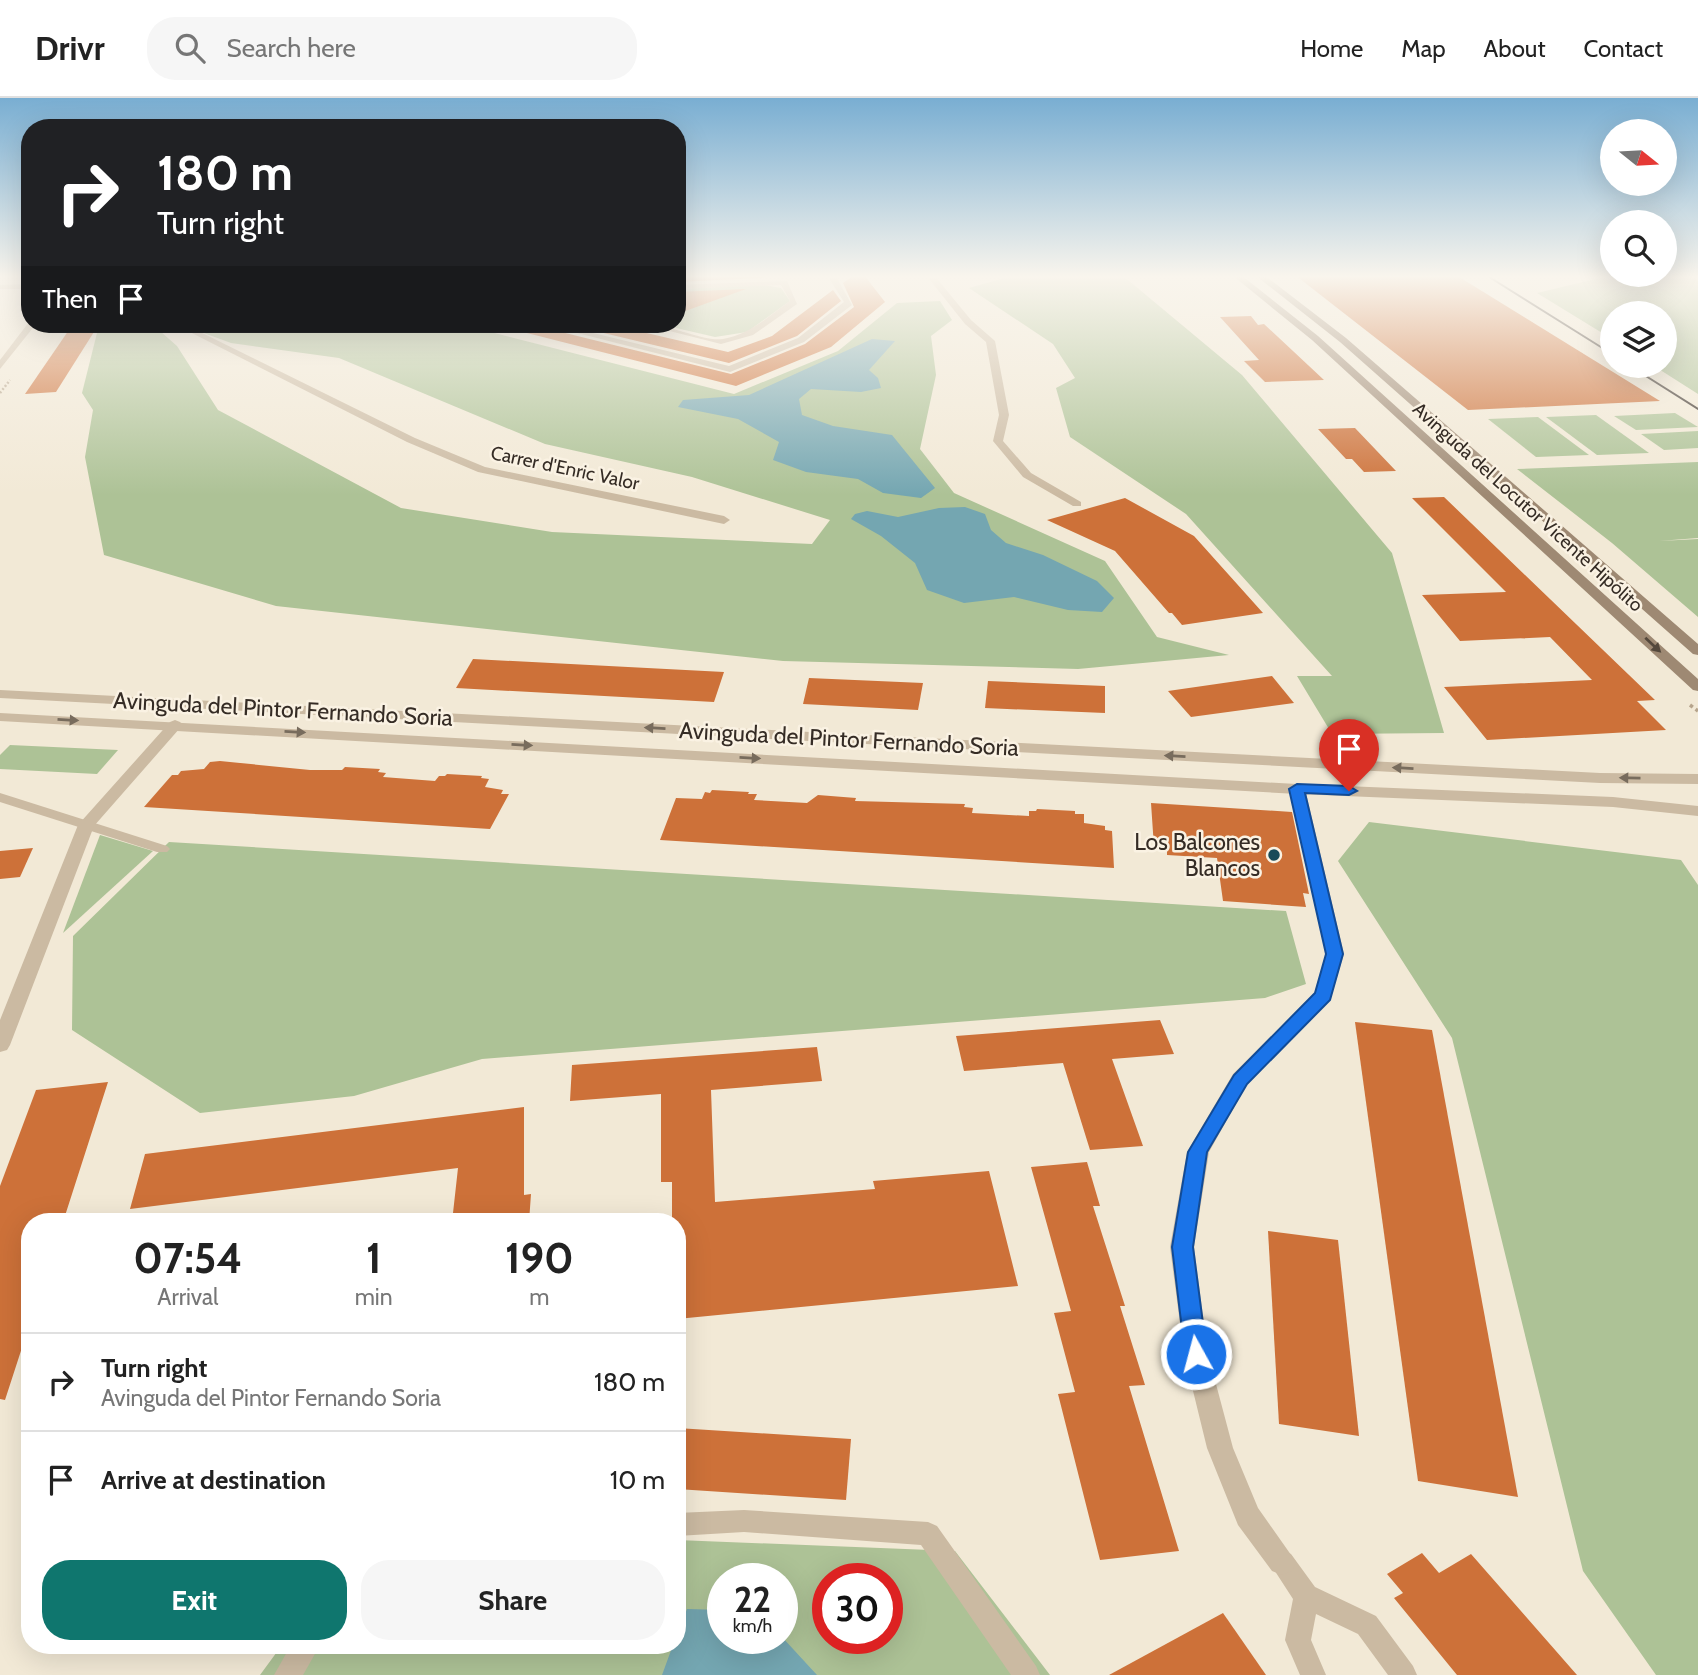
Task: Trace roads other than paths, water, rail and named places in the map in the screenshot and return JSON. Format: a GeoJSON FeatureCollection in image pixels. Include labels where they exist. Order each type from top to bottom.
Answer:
{"type":"FeatureCollection","features":[{"type":"Feature","properties":{"kind":"main road","name":"Avinguda del Locutor Vicente Hipólito"},"geometry":{"type":"LineString","coordinates":[[1327,349],[1698,687]]}},
{"type":"Feature","properties":{"kind":"main road","name":"Avinguda del Locutor Vicente Hipólito"},"geometry":{"type":"LineString","coordinates":[[1353,349],[1698,651]]}},
{"type":"Feature","properties":{"kind":"street"},"geometry":{"type":"LineString","coordinates":[[0,366],[13,349]]}},
{"type":"Feature","properties":{"kind":"street","name":"Carrer d'Enric Valor"},"geometry":{"type":"LineString","coordinates":[[227,349],[399,434],[482,470],[724,520]]}},
{"type":"Feature","properties":{"kind":"street"},"geometry":{"type":"LineString","coordinates":[[647,349],[730,369],[780,349]]}},
{"type":"Feature","properties":{"kind":"street"},"geometry":{"type":"LineString","coordinates":[[991,349],[1003,415],[998,441],[1027,475],[1077,504]]}},
{"type":"Feature","properties":{"kind":"street","name":"Avinguda del Pintor Fernando Soria"},"geometry":{"type":"LineString","coordinates":[[0,694],[1600,778],[1698,779]]}},
{"type":"Feature","properties":{"kind":"street","name":"Avinguda del Pintor Fernando Soria"},"geometry":{"type":"LineString","coordinates":[[0,717],[1297,789],[1613,802],[1698,811]]}},
{"type":"Feature","properties":{"kind":"street","name":"Avinguda del Pintor Fernando Soria"},"geometry":{"type":"LineString","coordinates":[[0,1045],[86,825],[174,726]]}},
{"type":"Feature","properties":{"kind":"street"},"geometry":{"type":"LineString","coordinates":[[1282,1562],[1248,1516],[1220,1448],[1196,1354],[1182,1247],[1198,1152],[1240,1079],[1323,996],[1335,954],[1297,789]]}},
{"type":"Feature","properties":{"kind":"lane"},"geometry":{"type":"LineString","coordinates":[[0,797],[162,849]]}},
{"type":"Feature","properties":{"kind":"lane"},"geometry":{"type":"LineString","coordinates":[[686,1524],[744,1521],[928,1534],[1027,1675]]}},
{"type":"Feature","properties":{"kind":"lane"},"geometry":{"type":"LineString","coordinates":[[1282,1562],[1306,1596],[1367,1625],[1404,1675]]}},
{"type":"Feature","properties":{"kind":"lane"},"geometry":{"type":"LineString","coordinates":[[1306,1596],[1298,1640],[1313,1675]]}},
{"type":"Feature","properties":{"kind":"lane"},"geometry":{"type":"LineString","coordinates":[[286,1675],[301,1654]]}},
{"type":"Feature","properties":{"kind":"water"},"geometry":{"type":"Polygon","coordinates":[[[851,349],[888,349],[869,370],[878,378],[881,388],[861,392],[811,389],[799,399],[802,415],[833,426],[892,435],[935,488],[921,498],[883,493],[858,479],[806,472],[773,460],[779,442],[738,419],[678,407],[683,400],[749,395],[851,349]]]}},
{"type":"Feature","properties":{"kind":"water"},"geometry":{"type":"Polygon","coordinates":[[[965,507],[985,514],[991,530],[1006,543],[1043,555],[1097,581],[1114,598],[1102,612],[1068,610],[1014,597],[964,603],[927,590],[915,563],[881,536],[851,519],[855,514],[867,511],[898,517],[939,508],[965,507]]]}},
{"type":"Feature","properties":{"kind":"water"},"geometry":{"type":"Polygon","coordinates":[[[687,1609],[707,1610],[707,1654],[798,1654],[817,1675],[662,1675],[670,1654],[686,1654],[687,1609]]]}},
{"type":"Feature","properties":{"kind":"tram line"},"geometry":{"type":"LineString","coordinates":[[1649,378],[1698,409]]}},
{"type":"Feature","properties":{"kind":"place","name":"Los Balcones Blancos"},"geometry":{"type":"Point","coordinates":[1274,855]}}]}
